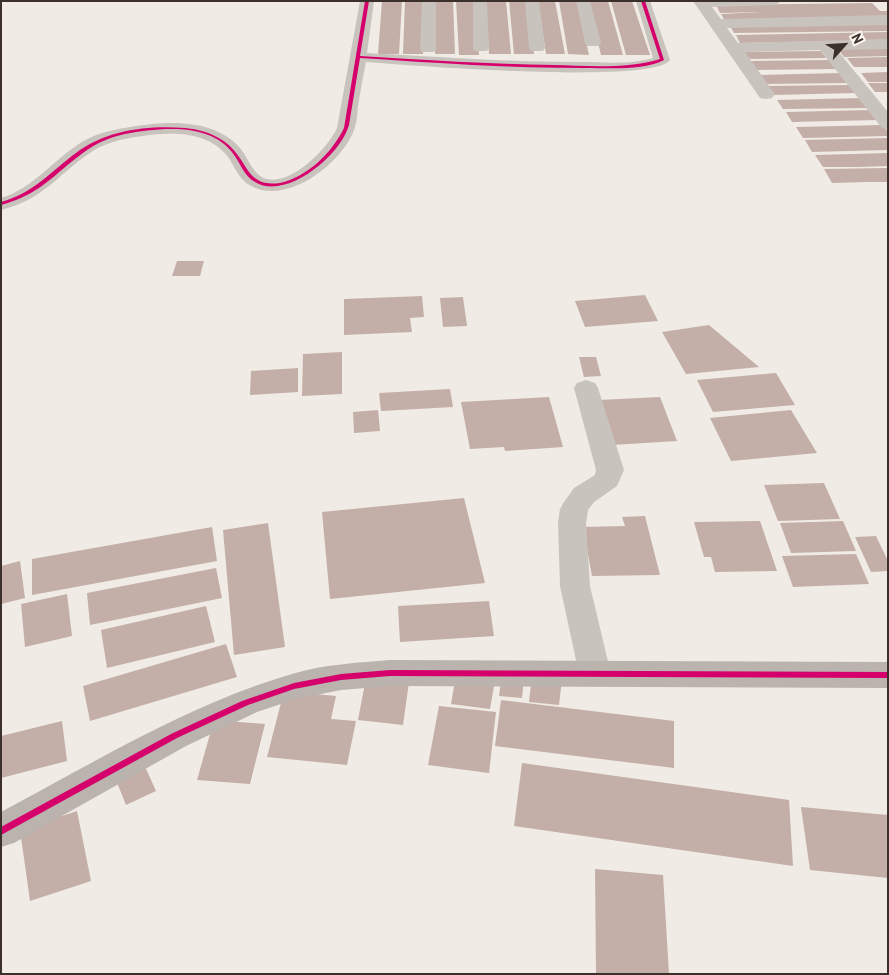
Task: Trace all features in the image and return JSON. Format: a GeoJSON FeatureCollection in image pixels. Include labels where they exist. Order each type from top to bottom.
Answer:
{"type":"FeatureCollection","features":[{"type":"Feature","properties":{"kind":"street"},"geometry":{"type":"LineString","coordinates":[[1,204],[20,198],[36,189],[88,146],[103,139],[132,132],[169,130],[205,132],[229,145],[247,174],[256,181],[273,185],[284,184],[299,178],[317,166],[346,130],[367,1]]}},
{"type":"Feature","properties":{"kind":"street"},"geometry":{"type":"LineString","coordinates":[[428,1],[428,50]]}},
{"type":"Feature","properties":{"kind":"street"},"geometry":{"type":"LineString","coordinates":[[480,1],[481,48]]}},
{"type":"Feature","properties":{"kind":"street"},"geometry":{"type":"LineString","coordinates":[[532,1],[537,48]]}},
{"type":"Feature","properties":{"kind":"street"},"geometry":{"type":"LineString","coordinates":[[584,1],[593,43]]}},
{"type":"Feature","properties":{"kind":"street"},"geometry":{"type":"LineString","coordinates":[[359,57],[530,66],[637,67],[656,65],[662,60],[643,1]]}},
{"type":"Feature","properties":{"kind":"street"},"geometry":{"type":"LineString","coordinates":[[701,2],[775,1]]}},
{"type":"Feature","properties":{"kind":"street"},"geometry":{"type":"LineString","coordinates":[[701,2],[766,94]]}},
{"type":"Feature","properties":{"kind":"street"},"geometry":{"type":"LineString","coordinates":[[716,24],[888,20]]}},
{"type":"Feature","properties":{"kind":"street"},"geometry":{"type":"LineString","coordinates":[[733,48],[888,44]]}},
{"type":"Feature","properties":{"kind":"street"},"geometry":{"type":"LineString","coordinates":[[825,46],[888,124]]}},
{"type":"Feature","properties":{"kind":"street"},"geometry":{"type":"LineString","coordinates":[[586,388],[610,470],[607,480],[594,487],[579,502],[574,509],[572,523],[575,586],[595,674]]}},
{"type":"Feature","properties":{"kind":"street"},"geometry":{"type":"LineString","coordinates":[[1,831],[174,736],[245,703],[294,686],[341,677],[390,673],[888,675]]}},
{"type":"Feature","properties":{"kind":"building"},"geometry":{"type":"Polygon","coordinates":[[[382,1],[402,1],[399,54],[378,54],[382,1]]]}},
{"type":"Feature","properties":{"kind":"building"},"geometry":{"type":"Polygon","coordinates":[[[405,1],[424,1],[423,54],[403,54],[405,1]]]}},
{"type":"Feature","properties":{"kind":"building"},"geometry":{"type":"Polygon","coordinates":[[[434,1],[453,1],[455,54],[435,54],[434,1]]]}},
{"type":"Feature","properties":{"kind":"building"},"geometry":{"type":"Polygon","coordinates":[[[456,1],[475,1],[479,55],[459,55],[456,1]]]}},
{"type":"Feature","properties":{"kind":"building"},"geometry":{"type":"Polygon","coordinates":[[[485,1],[506,1],[511,54],[489,54],[485,1]]]}},
{"type":"Feature","properties":{"kind":"building"},"geometry":{"type":"Polygon","coordinates":[[[509,1],[527,1],[534,54],[514,54],[509,1]]]}},
{"type":"Feature","properties":{"kind":"building"},"geometry":{"type":"Polygon","coordinates":[[[538,1],[555,1],[565,54],[546,54],[538,1]]]}},
{"type":"Feature","properties":{"kind":"building"},"geometry":{"type":"Polygon","coordinates":[[[559,1],[577,1],[589,55],[568,54],[559,1]]]}},
{"type":"Feature","properties":{"kind":"building"},"geometry":{"type":"Polygon","coordinates":[[[588,1],[608,1],[623,55],[601,55],[588,1]]]}},
{"type":"Feature","properties":{"kind":"building"},"geometry":{"type":"Polygon","coordinates":[[[611,1],[632,1],[650,55],[626,55],[611,1]]]}},
{"type":"Feature","properties":{"kind":"building"},"geometry":{"type":"Polygon","coordinates":[[[872,3],[880,11],[888,11],[888,19],[725,21],[721,14],[763,12],[720,13],[716,5],[872,3]]]}},
{"type":"Feature","properties":{"kind":"building"},"geometry":{"type":"Polygon","coordinates":[[[888,24],[888,31],[734,33],[730,26],[888,24]]]}},
{"type":"Feature","properties":{"kind":"building"},"geometry":{"type":"Polygon","coordinates":[[[888,32],[888,40],[740,43],[736,35],[888,32]]]}},
{"type":"Feature","properties":{"kind":"building"},"geometry":{"type":"Polygon","coordinates":[[[888,47],[888,56],[844,57],[837,48],[888,47]]]}},
{"type":"Feature","properties":{"kind":"building"},"geometry":{"type":"Polygon","coordinates":[[[821,51],[826,58],[748,59],[744,52],[821,51]]]}},
{"type":"Feature","properties":{"kind":"building"},"geometry":{"type":"Polygon","coordinates":[[[888,57],[888,67],[854,67],[847,58],[888,57]]]}},
{"type":"Feature","properties":{"kind":"building"},"geometry":{"type":"Polygon","coordinates":[[[829,60],[836,69],[755,70],[750,61],[829,60]]]}},
{"type":"Feature","properties":{"kind":"building"},"geometry":{"type":"Polygon","coordinates":[[[888,72],[888,82],[868,82],[861,73],[888,72]]]}},
{"type":"Feature","properties":{"kind":"building"},"geometry":{"type":"Polygon","coordinates":[[[840,73],[847,83],[765,84],[759,75],[840,73]]]}},
{"type":"Feature","properties":{"kind":"building"},"geometry":{"type":"Polygon","coordinates":[[[868,83],[888,83],[888,92],[875,92],[868,83]]]}},
{"type":"Feature","properties":{"kind":"building"},"geometry":{"type":"Polygon","coordinates":[[[850,85],[856,93],[772,95],[767,86],[850,85]]]}},
{"type":"Feature","properties":{"kind":"building"},"geometry":{"type":"Polygon","coordinates":[[[861,98],[868,108],[783,109],[777,100],[861,98]]]}},
{"type":"Feature","properties":{"kind":"building"},"geometry":{"type":"Polygon","coordinates":[[[871,110],[878,120],[792,122],[786,112],[871,110]]]}},
{"type":"Feature","properties":{"kind":"building"},"geometry":{"type":"Polygon","coordinates":[[[883,125],[888,132],[888,136],[803,138],[796,127],[883,125]]]}},
{"type":"Feature","properties":{"kind":"building"},"geometry":{"type":"Polygon","coordinates":[[[888,138],[888,150],[812,152],[805,140],[888,138]]]}},
{"type":"Feature","properties":{"kind":"building"},"geometry":{"type":"Polygon","coordinates":[[[888,153],[888,166],[858,167],[823,167],[815,155],[888,153]]]}},
{"type":"Feature","properties":{"kind":"building"},"geometry":{"type":"Polygon","coordinates":[[[888,168],[888,182],[832,183],[824,169],[888,168]]]}},
{"type":"Feature","properties":{"kind":"building"},"geometry":{"type":"Polygon","coordinates":[[[177,261],[204,261],[200,276],[172,276],[177,261]]]}},
{"type":"Feature","properties":{"kind":"building"},"geometry":{"type":"Polygon","coordinates":[[[645,295],[658,321],[585,327],[575,301],[645,295]]]}},
{"type":"Feature","properties":{"kind":"building"},"geometry":{"type":"Polygon","coordinates":[[[422,296],[424,317],[410,318],[412,332],[344,335],[344,299],[422,296]]]}},
{"type":"Feature","properties":{"kind":"building"},"geometry":{"type":"Polygon","coordinates":[[[463,297],[467,326],[443,327],[440,298],[463,297]]]}},
{"type":"Feature","properties":{"kind":"building"},"geometry":{"type":"Polygon","coordinates":[[[709,325],[759,367],[686,374],[662,332],[709,325]]]}},
{"type":"Feature","properties":{"kind":"building"},"geometry":{"type":"Polygon","coordinates":[[[342,352],[342,394],[302,396],[303,354],[342,352]]]}},
{"type":"Feature","properties":{"kind":"building"},"geometry":{"type":"Polygon","coordinates":[[[579,357],[596,357],[601,376],[584,377],[579,357]]]}},
{"type":"Feature","properties":{"kind":"building"},"geometry":{"type":"Polygon","coordinates":[[[298,368],[298,392],[250,395],[251,371],[298,368]]]}},
{"type":"Feature","properties":{"kind":"building"},"geometry":{"type":"Polygon","coordinates":[[[776,373],[795,405],[713,412],[697,380],[776,373]]]}},
{"type":"Feature","properties":{"kind":"building"},"geometry":{"type":"Polygon","coordinates":[[[450,389],[453,407],[381,411],[379,393],[450,389]]]}},
{"type":"Feature","properties":{"kind":"building"},"geometry":{"type":"Polygon","coordinates":[[[549,397],[563,447],[505,451],[504,447],[470,449],[461,402],[549,397]]]}},
{"type":"Feature","properties":{"kind":"building"},"geometry":{"type":"Polygon","coordinates":[[[660,397],[677,441],[613,445],[599,400],[660,397]]]}},
{"type":"Feature","properties":{"kind":"building"},"geometry":{"type":"Polygon","coordinates":[[[378,410],[380,431],[354,433],[353,412],[378,410]]]}},
{"type":"Feature","properties":{"kind":"building"},"geometry":{"type":"Polygon","coordinates":[[[791,410],[817,453],[731,461],[710,418],[791,410]]]}},
{"type":"Feature","properties":{"kind":"building"},"geometry":{"type":"Polygon","coordinates":[[[824,483],[840,519],[778,521],[764,485],[824,483]]]}},
{"type":"Feature","properties":{"kind":"building"},"geometry":{"type":"Polygon","coordinates":[[[464,498],[485,583],[330,599],[322,512],[464,498]]]}},
{"type":"Feature","properties":{"kind":"building"},"geometry":{"type":"Polygon","coordinates":[[[645,516],[660,575],[592,576],[583,527],[625,526],[622,517],[645,516]]]}},
{"type":"Feature","properties":{"kind":"building"},"geometry":{"type":"Polygon","coordinates":[[[760,521],[777,571],[715,572],[711,557],[704,557],[694,522],[760,521]]]}},
{"type":"Feature","properties":{"kind":"building"},"geometry":{"type":"Polygon","coordinates":[[[843,521],[856,551],[791,553],[780,523],[843,521]]]}},
{"type":"Feature","properties":{"kind":"building"},"geometry":{"type":"Polygon","coordinates":[[[268,523],[285,647],[234,655],[223,530],[268,523]]]}},
{"type":"Feature","properties":{"kind":"building"},"geometry":{"type":"Polygon","coordinates":[[[212,527],[217,561],[32,595],[32,559],[212,527]]]}},
{"type":"Feature","properties":{"kind":"building"},"geometry":{"type":"Polygon","coordinates":[[[876,536],[888,561],[888,571],[871,572],[855,537],[876,536]]]}},
{"type":"Feature","properties":{"kind":"building"},"geometry":{"type":"Polygon","coordinates":[[[856,554],[869,584],[793,587],[782,556],[856,554]]]}},
{"type":"Feature","properties":{"kind":"building"},"geometry":{"type":"Polygon","coordinates":[[[20,561],[25,598],[1,604],[1,566],[20,561]]]}},
{"type":"Feature","properties":{"kind":"building"},"geometry":{"type":"Polygon","coordinates":[[[216,568],[222,598],[90,625],[87,593],[216,568]]]}},
{"type":"Feature","properties":{"kind":"building"},"geometry":{"type":"Polygon","coordinates":[[[67,594],[72,636],[25,647],[21,604],[67,594]]]}},
{"type":"Feature","properties":{"kind":"building"},"geometry":{"type":"Polygon","coordinates":[[[489,601],[494,636],[400,642],[398,606],[489,601]]]}},
{"type":"Feature","properties":{"kind":"building"},"geometry":{"type":"Polygon","coordinates":[[[206,606],[215,642],[107,668],[101,630],[206,606]]]}},
{"type":"Feature","properties":{"kind":"building"},"geometry":{"type":"Polygon","coordinates":[[[226,644],[237,677],[90,721],[83,686],[226,644]]]}},
{"type":"Feature","properties":{"kind":"building"},"geometry":{"type":"Polygon","coordinates":[[[502,674],[524,677],[522,698],[499,696],[502,674]]]}},
{"type":"Feature","properties":{"kind":"building"},"geometry":{"type":"Polygon","coordinates":[[[456,675],[495,680],[490,709],[451,704],[456,675]]]}},
{"type":"Feature","properties":{"kind":"building"},"geometry":{"type":"Polygon","coordinates":[[[532,675],[562,679],[559,705],[529,702],[532,675]]]}},
{"type":"Feature","properties":{"kind":"building"},"geometry":{"type":"Polygon","coordinates":[[[366,678],[409,682],[403,725],[358,720],[366,678]]]}},
{"type":"Feature","properties":{"kind":"building"},"geometry":{"type":"Polygon","coordinates":[[[284,691],[336,696],[331,719],[356,721],[347,765],[267,757],[284,691]]]}},
{"type":"Feature","properties":{"kind":"building"},"geometry":{"type":"Polygon","coordinates":[[[501,700],[674,721],[674,768],[495,746],[501,700]]]}},
{"type":"Feature","properties":{"kind":"building"},"geometry":{"type":"Polygon","coordinates":[[[439,706],[496,712],[489,773],[428,765],[439,706]]]}},
{"type":"Feature","properties":{"kind":"building"},"geometry":{"type":"Polygon","coordinates":[[[214,720],[265,724],[250,784],[197,780],[214,720]]]}},
{"type":"Feature","properties":{"kind":"building"},"geometry":{"type":"Polygon","coordinates":[[[62,721],[67,761],[1,778],[1,736],[62,721]]]}},
{"type":"Feature","properties":{"kind":"building"},"geometry":{"type":"Polygon","coordinates":[[[143,762],[156,791],[126,805],[114,775],[143,762]]]}},
{"type":"Feature","properties":{"kind":"building"},"geometry":{"type":"Polygon","coordinates":[[[522,763],[789,800],[793,866],[514,826],[522,763]]]}},
{"type":"Feature","properties":{"kind":"building"},"geometry":{"type":"Polygon","coordinates":[[[801,807],[888,815],[888,878],[810,870],[801,807]]]}},
{"type":"Feature","properties":{"kind":"building"},"geometry":{"type":"Polygon","coordinates":[[[77,811],[91,881],[30,901],[20,830],[77,811]]]}},
{"type":"Feature","properties":{"kind":"building"},"geometry":{"type":"Polygon","coordinates":[[[595,869],[663,875],[669,974],[596,974],[595,869]]]}},
{"type":"Feature","properties":{"kind":"cycle path"},"geometry":{"type":"LineString","coordinates":[[1,204],[14,200],[37,187],[94,143],[121,134],[145,130],[187,129],[213,136],[225,143],[234,152],[249,176],[261,184],[280,184],[300,177],[316,166],[331,151],[346,128],[367,1]]}},
{"type":"Feature","properties":{"kind":"cycle path"},"geometry":{"type":"LineString","coordinates":[[359,57],[520,66],[615,67],[647,65],[662,60],[643,1]]}},
{"type":"Feature","properties":{"kind":"cycle path"},"geometry":{"type":"LineString","coordinates":[[1,831],[174,736],[245,703],[294,686],[341,677],[390,673],[888,675]]}}]}
